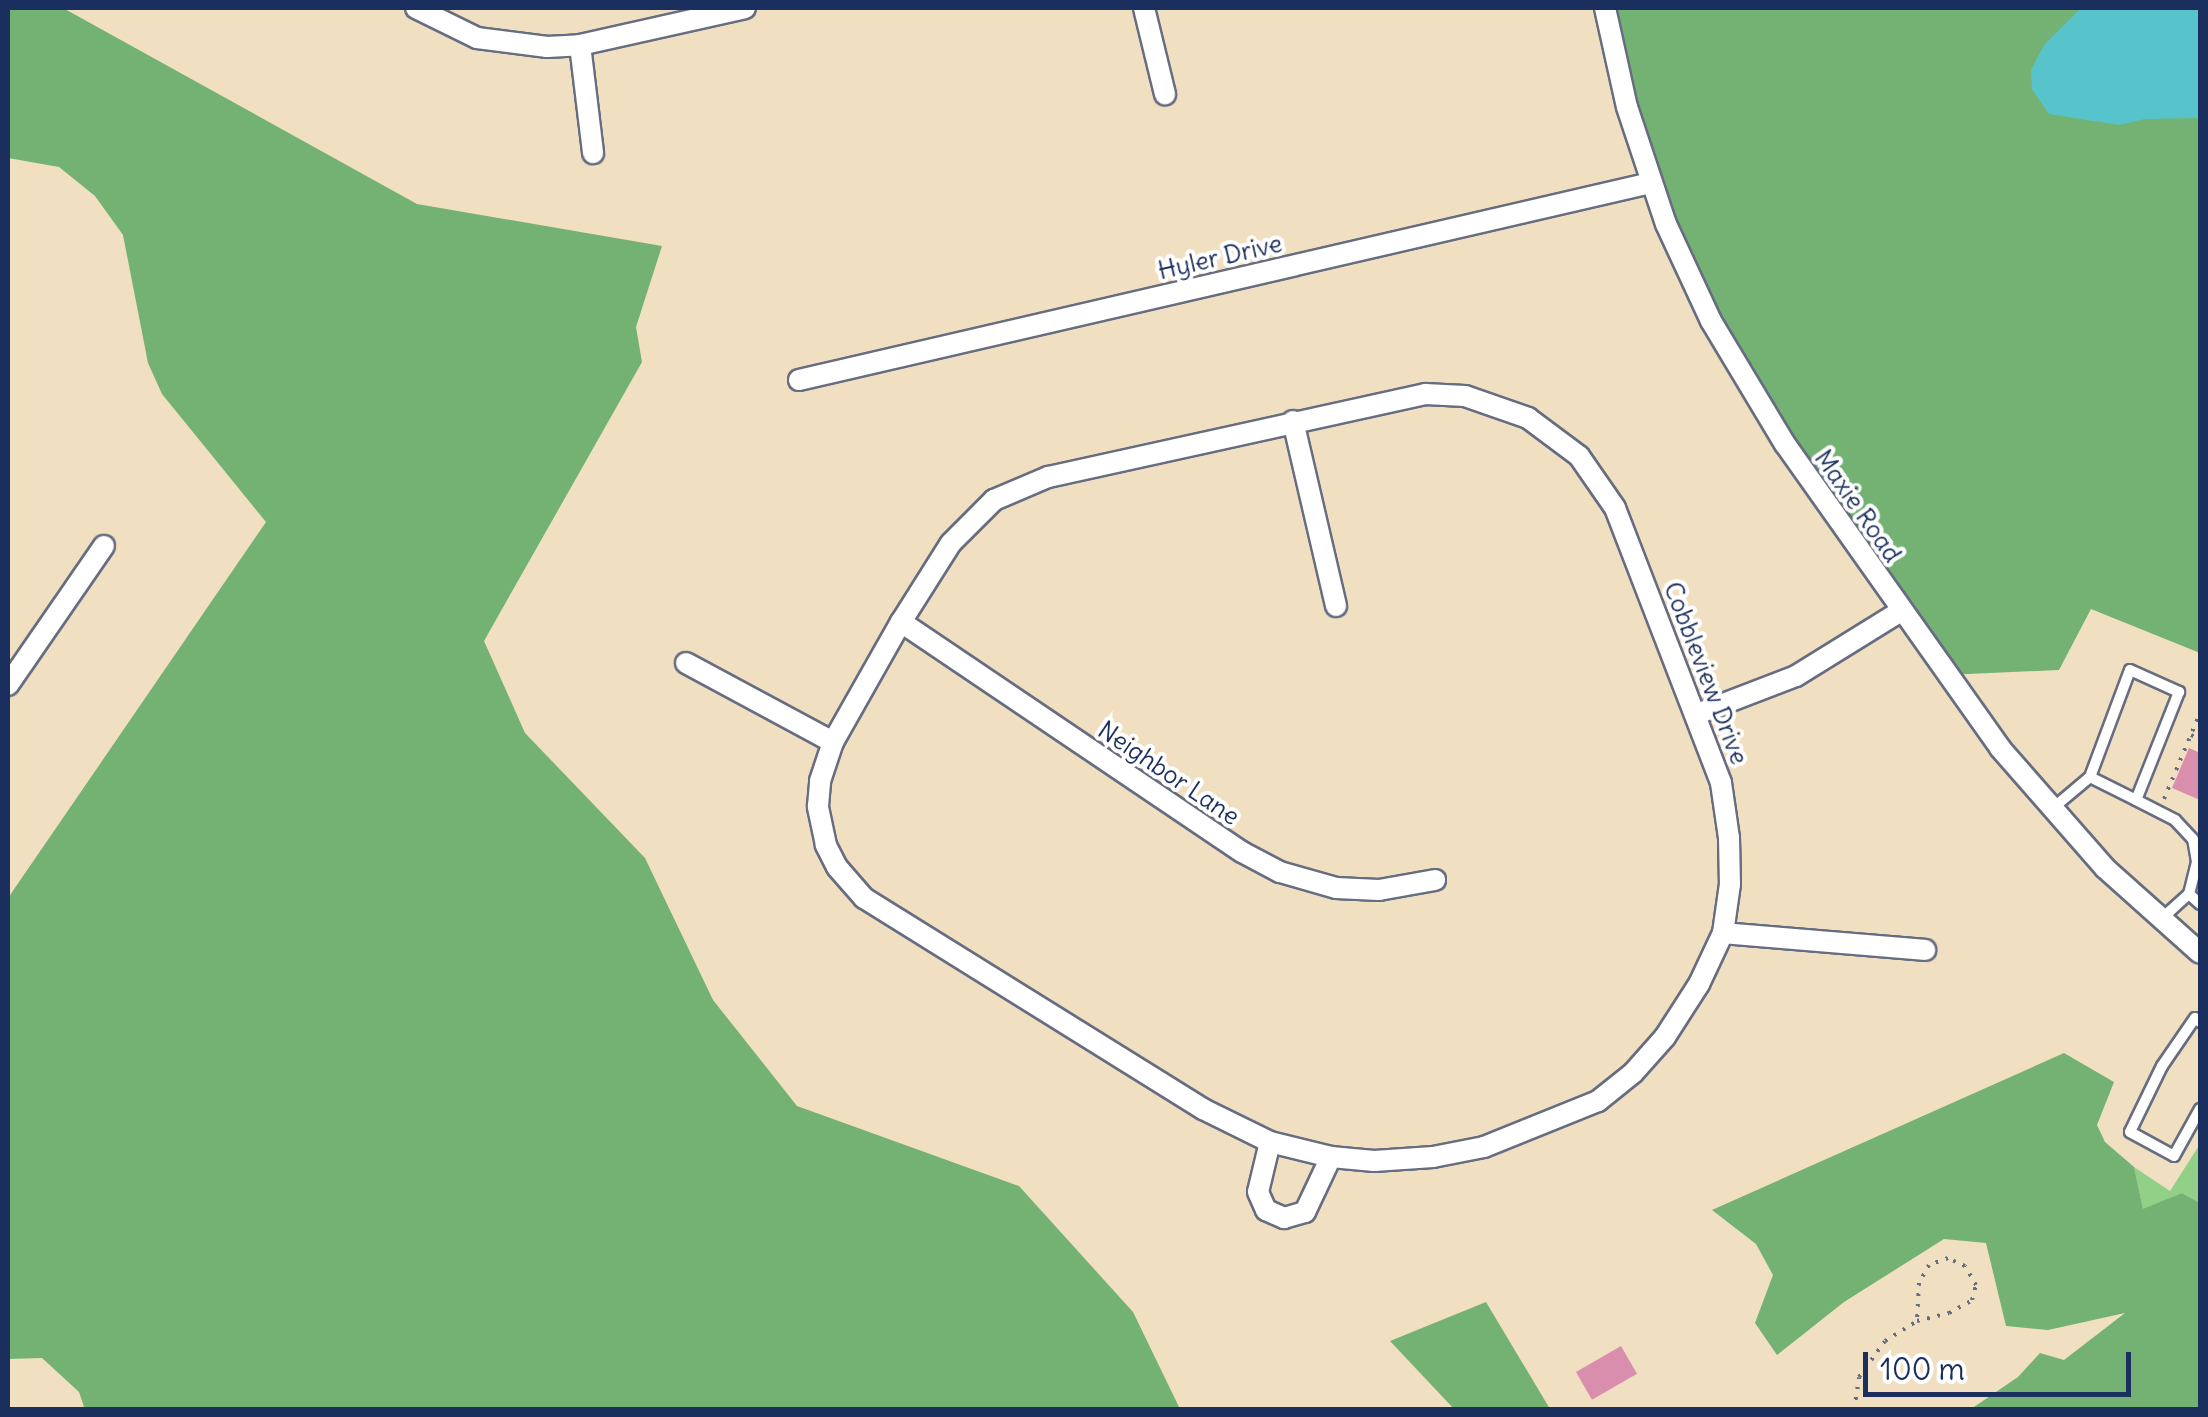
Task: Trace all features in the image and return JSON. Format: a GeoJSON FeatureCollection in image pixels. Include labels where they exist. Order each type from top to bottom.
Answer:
{"type":"FeatureCollection","features":[{"type":"Feature","properties":{"kind":"street"},"geometry":{"type":"LineString","coordinates":[[416,8],[448,26],[493,41],[546,48],[580,45],[745,8]]}},
{"type":"Feature","properties":{"kind":"street"},"geometry":{"type":"LineString","coordinates":[[1144,8],[1165,94]]}},
{"type":"Feature","properties":{"kind":"street","name":"Maxie Road"},"geometry":{"type":"LineString","coordinates":[[1605,8],[1627,107],[1651,183],[1686,270],[1742,376],[1901,611],[2000,748],[2051,809],[2160,920],[2200,953]]}},
{"type":"Feature","properties":{"kind":"street"},"geometry":{"type":"LineString","coordinates":[[580,45],[593,153]]}},
{"type":"Feature","properties":{"kind":"street","name":"Hyler Drive"},"geometry":{"type":"LineString","coordinates":[[800,380],[1651,183]]}},
{"type":"Feature","properties":{"kind":"street","name":"Cobbleview Drive"},"geometry":{"type":"LineString","coordinates":[[1436,394],[1506,407],[1550,431],[1586,464],[1616,508],[1721,783],[1730,838],[1723,933],[1699,984],[1665,1037],[1633,1073],[1598,1100],[1484,1147],[1433,1158],[1374,1161],[1331,1157],[1270,1142],[1203,1109],[864,898],[837,868],[821,826],[820,781],[833,742],[901,622],[961,529],[1012,490],[1048,477],[1293,420],[1386,399],[1436,394]]}},
{"type":"Feature","properties":{"kind":"street"},"geometry":{"type":"LineString","coordinates":[[1293,420],[1336,606]]}},
{"type":"Feature","properties":{"kind":"street"},"geometry":{"type":"LineString","coordinates":[[8,685],[104,546]]}},
{"type":"Feature","properties":{"kind":"street"},"geometry":{"type":"LineString","coordinates":[[1697,714],[1796,676],[1901,611]]}},
{"type":"Feature","properties":{"kind":"street","name":"Neighbor Lane"},"geometry":{"type":"LineString","coordinates":[[901,622],[1242,852],[1280,872],[1317,884],[1365,890],[1434,880]]}},
{"type":"Feature","properties":{"kind":"street"},"geometry":{"type":"LineString","coordinates":[[686,663],[833,742]]}},
{"type":"Feature","properties":{"kind":"street"},"geometry":{"type":"LineString","coordinates":[[1723,933],[1925,950]]}},
{"type":"Feature","properties":{"kind":"street"},"geometry":{"type":"LineString","coordinates":[[1270,1142],[1258,1192],[1266,1210],[1284,1218],[1305,1212],[1331,1157]]}},
{"type":"Feature","properties":{"kind":"lane"},"geometry":{"type":"LineString","coordinates":[[2051,809],[2090,777],[2130,670],[2179,692],[2136,800]]}},
{"type":"Feature","properties":{"kind":"lane"},"geometry":{"type":"LineString","coordinates":[[2090,777],[2175,820],[2193,840],[2196,862],[2189,894],[2160,920]]}},
{"type":"Feature","properties":{"kind":"lane"},"geometry":{"type":"LineString","coordinates":[[2189,894],[2200,904]]}},
{"type":"Feature","properties":{"kind":"lane"},"geometry":{"type":"LineString","coordinates":[[2200,1022],[2195,1018],[2162,1066],[2130,1132],[2174,1156],[2200,1108]]}},
{"type":"Feature","properties":{"kind":"path"},"geometry":{"type":"LineString","coordinates":[[2164,801],[2200,713]]}},
{"type":"Feature","properties":{"kind":"path"},"geometry":{"type":"LineString","coordinates":[[2191,735],[2200,739]]}},
{"type":"Feature","properties":{"kind":"path"},"geometry":{"type":"LineString","coordinates":[[1854,1410],[1859,1377],[1885,1341],[1917,1321],[1948,1313],[1972,1300],[1976,1285],[1965,1266],[1948,1258],[1930,1265],[1919,1283],[1917,1321]]}},
{"type":"Feature","properties":{"kind":"green space"},"geometry":{"type":"Polygon","coordinates":[[[8,8],[63,8],[417,204],[662,246],[636,327],[642,362],[484,641],[525,733],[645,858],[713,1000],[797,1106],[1019,1186],[1133,1312],[1180,1409],[90,1410],[84,1407],[79,1392],[42,1358],[8,1359],[8,898],[266,522],[162,394],[148,363],[123,235],[95,196],[59,167],[8,158],[8,8]]]}},
{"type":"Feature","properties":{"kind":"green space"},"geometry":{"type":"Polygon","coordinates":[[[1605,8],[2200,8],[2200,653],[2091,609],[2059,670],[1946,675],[1785,444],[1686,270],[1605,8]]]}},
{"type":"Feature","properties":{"kind":"green space"},"geometry":{"type":"Polygon","coordinates":[[[2064,1053],[2114,1082],[2097,1125],[2105,1142],[2134,1167],[2143,1209],[2182,1193],[2200,1203],[2200,1409],[1971,1409],[2018,1377],[2040,1353],[2064,1360],[2125,1313],[2048,1330],[2006,1326],[1986,1243],[1944,1239],[1844,1302],[1777,1355],[1755,1323],[1773,1275],[1756,1244],[1712,1210],[2064,1053]]]}},
{"type":"Feature","properties":{"kind":"green space"},"geometry":{"type":"Polygon","coordinates":[[[2200,1144],[2200,1203],[2182,1193],[2143,1210],[2134,1167],[2170,1191],[2200,1144]]]}},
{"type":"Feature","properties":{"kind":"green space"},"geometry":{"type":"Polygon","coordinates":[[[1486,1302],[1550,1409],[1454,1409],[1390,1341],[1486,1302]]]}},
{"type":"Feature","properties":{"kind":"water"},"geometry":{"type":"Polygon","coordinates":[[[2081,8],[2200,8],[2200,118],[2145,119],[2119,125],[2049,114],[2032,89],[2031,70],[2044,45],[2081,8]]]}},
{"type":"Feature","properties":{"kind":"building"},"geometry":{"type":"Polygon","coordinates":[[[2189,748],[2200,753],[2200,800],[2172,788],[2189,748]]]}},
{"type":"Feature","properties":{"kind":"building"},"geometry":{"type":"Polygon","coordinates":[[[1621,1346],[1637,1374],[1592,1400],[1576,1372],[1621,1346]]]}}]}
